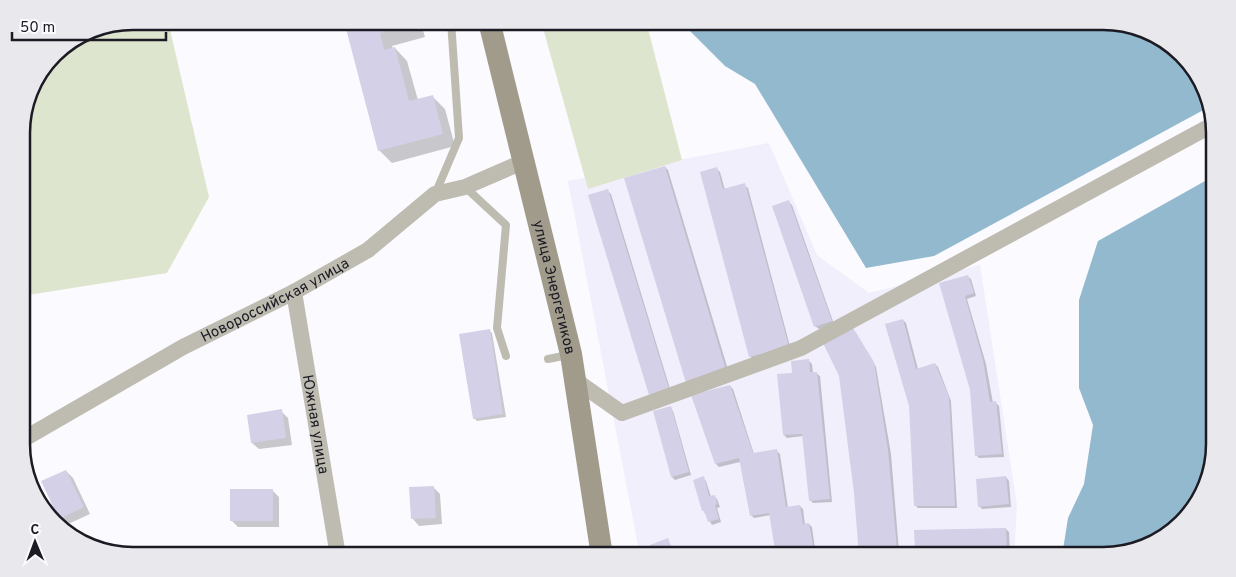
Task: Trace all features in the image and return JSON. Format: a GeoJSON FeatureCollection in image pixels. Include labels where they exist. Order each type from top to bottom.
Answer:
{"type":"FeatureCollection","features":[{"type":"Feature","properties":{"kind":"main road","name":"улица Энергетиков"},"geometry":{"type":"LineString","coordinates":[[491,30],[525,160],[571,354],[601,547]]}},
{"type":"Feature","properties":{"kind":"street"},"geometry":{"type":"LineString","coordinates":[[575,380],[622,414],[801,348],[1206,129]]}},
{"type":"Feature","properties":{"kind":"street","name":"Новороссийская улица"},"geometry":{"type":"LineString","coordinates":[[30,435],[183,347],[294,292],[368,250],[435,194],[465,187],[525,160]]}},
{"type":"Feature","properties":{"kind":"street","name":"Южная улица"},"geometry":{"type":"LineString","coordinates":[[294,292],[336,547]]}},
{"type":"Feature","properties":{"kind":"lane"},"geometry":{"type":"LineString","coordinates":[[435,194],[459,138],[452,30]]}},
{"type":"Feature","properties":{"kind":"lane"},"geometry":{"type":"LineString","coordinates":[[465,187],[506,225],[497,328],[506,356]]}},
{"type":"Feature","properties":{"kind":"lane"},"geometry":{"type":"LineString","coordinates":[[548,359],[571,354]]}},
{"type":"Feature","properties":{"kind":"shaded area"},"geometry":{"type":"Polygon","coordinates":[[[769,143],[817,255],[869,293],[980,265],[1017,505],[1015,547],[638,547],[568,181],[769,143]]]}},
{"type":"Feature","properties":{"kind":"green space"},"geometry":{"type":"Polygon","coordinates":[[[127,30],[170,30],[209,197],[167,273],[30,295],[30,127],[38,94],[47,76],[60,60],[76,47],[94,38],[113,32],[127,30]]]}},
{"type":"Feature","properties":{"kind":"green space"},"geometry":{"type":"Polygon","coordinates":[[[544,30],[648,30],[682,160],[588,189],[544,30]]]}},
{"type":"Feature","properties":{"kind":"water"},"geometry":{"type":"Polygon","coordinates":[[[689,30],[1116,31],[1142,38],[1166,51],[1176,60],[1192,82],[1203,110],[934,256],[866,268],[755,84],[725,66],[689,30]]]}},
{"type":"Feature","properties":{"kind":"water"},"geometry":{"type":"Polygon","coordinates":[[[1206,180],[1206,450],[1201,477],[1189,501],[1160,530],[1136,542],[1123,545],[1109,547],[1063,547],[1068,518],[1084,484],[1093,425],[1079,388],[1079,300],[1098,241],[1206,180]]]}},
{"type":"Feature","properties":{"kind":"building"},"geometry":{"type":"Polygon","coordinates":[[[346,30],[391,30],[380,33],[384,50],[395,47],[409,101],[433,95],[443,134],[378,151],[346,30]]]}},
{"type":"Feature","properties":{"kind":"building"},"geometry":{"type":"Polygon","coordinates":[[[665,166],[726,370],[686,383],[624,178],[665,166]]]}},
{"type":"Feature","properties":{"kind":"building"},"geometry":{"type":"Polygon","coordinates":[[[717,167],[723,189],[745,183],[789,347],[749,357],[700,172],[717,167]]]}},
{"type":"Feature","properties":{"kind":"building"},"geometry":{"type":"Polygon","coordinates":[[[608,189],[669,389],[649,395],[588,195],[608,189]]]}},
{"type":"Feature","properties":{"kind":"building"},"geometry":{"type":"Polygon","coordinates":[[[789,200],[832,321],[814,327],[772,206],[789,200]]]}},
{"type":"Feature","properties":{"kind":"building"},"geometry":{"type":"Polygon","coordinates":[[[968,275],[974,293],[965,296],[983,360],[990,402],[996,401],[1002,454],[975,456],[970,390],[939,283],[968,275]]]}},
{"type":"Feature","properties":{"kind":"building"},"geometry":{"type":"Polygon","coordinates":[[[903,319],[916,369],[935,363],[949,397],[955,506],[914,506],[909,406],[885,324],[903,319]]]}},
{"type":"Feature","properties":{"kind":"building"},"geometry":{"type":"Polygon","coordinates":[[[853,328],[874,362],[888,450],[897,547],[858,547],[854,493],[839,376],[823,343],[853,328]]]}},
{"type":"Feature","properties":{"kind":"building"},"geometry":{"type":"Polygon","coordinates":[[[490,329],[503,414],[473,419],[459,334],[490,329]]]}},
{"type":"Feature","properties":{"kind":"building"},"geometry":{"type":"Polygon","coordinates":[[[809,359],[810,372],[817,372],[830,499],[809,501],[802,434],[783,435],[777,374],[792,373],[791,361],[809,359]]]}},
{"type":"Feature","properties":{"kind":"building"},"geometry":{"type":"Polygon","coordinates":[[[730,385],[753,453],[777,449],[786,507],[800,505],[803,524],[809,523],[813,547],[775,547],[769,513],[750,516],[739,458],[715,464],[691,395],[730,385]]]}},
{"type":"Feature","properties":{"kind":"building"},"geometry":{"type":"Polygon","coordinates":[[[671,406],[689,472],[671,477],[653,411],[671,406]]]}},
{"type":"Feature","properties":{"kind":"building"},"geometry":{"type":"Polygon","coordinates":[[[282,409],[286,438],[251,443],[247,415],[282,409]]]}},
{"type":"Feature","properties":{"kind":"building"},"geometry":{"type":"Polygon","coordinates":[[[66,470],[84,507],[61,518],[56,512],[41,481],[66,470]]]}},
{"type":"Feature","properties":{"kind":"building"},"geometry":{"type":"Polygon","coordinates":[[[704,476],[709,496],[715,495],[717,504],[715,505],[719,519],[708,522],[704,510],[702,511],[693,480],[704,476]]]}},
{"type":"Feature","properties":{"kind":"building"},"geometry":{"type":"Polygon","coordinates":[[[1006,476],[1009,504],[978,507],[976,479],[1006,476]]]}},
{"type":"Feature","properties":{"kind":"building"},"geometry":{"type":"Polygon","coordinates":[[[434,486],[436,518],[411,519],[409,487],[434,486]]]}},
{"type":"Feature","properties":{"kind":"building"},"geometry":{"type":"Polygon","coordinates":[[[230,489],[273,489],[273,521],[230,521],[230,489]]]}},
{"type":"Feature","properties":{"kind":"building"},"geometry":{"type":"Polygon","coordinates":[[[1006,528],[1007,547],[915,547],[914,530],[1006,528]]]}},
{"type":"Feature","properties":{"kind":"building"},"geometry":{"type":"Polygon","coordinates":[[[668,538],[672,547],[651,547],[650,545],[668,538]]]}}]}
